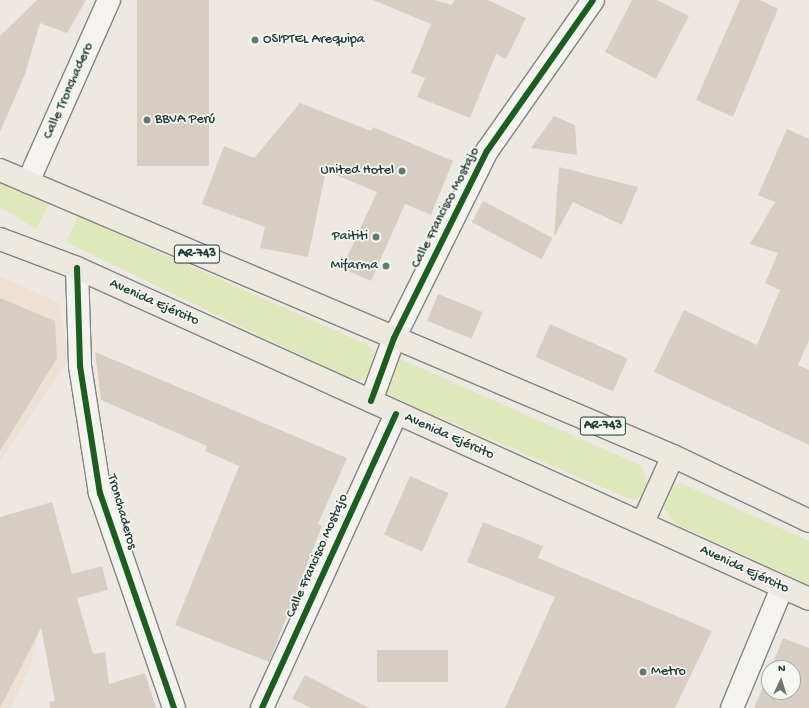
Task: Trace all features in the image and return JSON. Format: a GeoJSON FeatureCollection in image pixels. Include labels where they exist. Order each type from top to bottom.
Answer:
{"type":"FeatureCollection","features":[{"type":"Feature","properties":{"kind":"main road","name":"AR-743"},"geometry":{"type":"LineString","coordinates":[[0,170],[673,456],[809,521]]}},
{"type":"Feature","properties":{"kind":"main road","name":"Avenida Ejército"},"geometry":{"type":"LineString","coordinates":[[0,239],[77,268],[371,401],[396,414],[643,522],[782,588],[809,599]]}},
{"type":"Feature","properties":{"kind":"main road"},"geometry":{"type":"LineString","coordinates":[[643,522],[673,456]]}},
{"type":"Feature","properties":{"kind":"street","name":"Calle Tronchadero"},"geometry":{"type":"LineString","coordinates":[[28,182],[109,0]]}},
{"type":"Feature","properties":{"kind":"street","name":"Calle Francisco Mostajo"},"geometry":{"type":"LineString","coordinates":[[371,401],[394,338],[487,151],[593,0]]}},
{"type":"Feature","properties":{"kind":"street","name":"Tronchaderos"},"geometry":{"type":"LineString","coordinates":[[77,268],[80,366],[100,493],[174,708]]}},
{"type":"Feature","properties":{"kind":"street","name":"Calle Francisco Mostajo"},"geometry":{"type":"LineString","coordinates":[[262,708],[396,414]]}},
{"type":"Feature","properties":{"kind":"street"},"geometry":{"type":"LineString","coordinates":[[732,708],[782,588]]}},
{"type":"Feature","properties":{"kind":"shaded area"},"geometry":{"type":"Polygon","coordinates":[[[0,276],[59,303],[70,359],[0,461],[0,276]]]}},
{"type":"Feature","properties":{"kind":"shaded area"},"geometry":{"type":"Polygon","coordinates":[[[0,560],[38,622],[36,651],[12,708],[0,708],[0,560]]]}},
{"type":"Feature","properties":{"kind":"green space"},"geometry":{"type":"Polygon","coordinates":[[[0,182],[49,204],[36,229],[0,207],[0,182]]]}},
{"type":"Feature","properties":{"kind":"green space"},"geometry":{"type":"Polygon","coordinates":[[[78,216],[368,345],[376,354],[377,365],[370,376],[359,381],[350,379],[66,242],[78,216]]]}},
{"type":"Feature","properties":{"kind":"green space"},"geometry":{"type":"Polygon","coordinates":[[[398,358],[642,466],[648,485],[643,495],[635,500],[627,498],[383,393],[398,358]]]}},
{"type":"Feature","properties":{"kind":"green space"},"geometry":{"type":"Polygon","coordinates":[[[681,483],[809,541],[809,585],[674,523],[664,508],[674,486],[681,483]]]}},
{"type":"Feature","properties":{"kind":"building"},"geometry":{"type":"Polygon","coordinates":[[[37,0],[86,0],[67,33],[40,23],[25,74],[0,132],[0,36],[37,0]]]}},
{"type":"Feature","properties":{"kind":"building"},"geometry":{"type":"Polygon","coordinates":[[[137,0],[209,0],[209,166],[137,166],[137,0]]]}},
{"type":"Feature","properties":{"kind":"building"},"geometry":{"type":"Polygon","coordinates":[[[373,0],[435,0],[452,5],[454,0],[488,0],[526,18],[506,59],[496,54],[470,118],[417,97],[425,78],[411,73],[431,24],[373,0]]]}},
{"type":"Feature","properties":{"kind":"building"},"geometry":{"type":"Polygon","coordinates":[[[632,0],[657,0],[689,16],[656,79],[605,52],[632,0]]]}},
{"type":"Feature","properties":{"kind":"building"},"geometry":{"type":"Polygon","coordinates":[[[740,0],[760,0],[778,9],[733,117],[696,100],[740,0]]]}},
{"type":"Feature","properties":{"kind":"building"},"geometry":{"type":"Polygon","coordinates":[[[300,103],[371,131],[373,127],[453,161],[431,215],[405,204],[371,281],[342,268],[377,192],[326,171],[308,257],[260,248],[265,227],[202,204],[224,146],[254,158],[300,103]]]}},
{"type":"Feature","properties":{"kind":"building"},"geometry":{"type":"Polygon","coordinates":[[[554,116],[575,125],[577,155],[531,148],[554,116]]]}},
{"type":"Feature","properties":{"kind":"building"},"geometry":{"type":"Polygon","coordinates":[[[787,129],[809,139],[809,340],[798,365],[809,370],[809,445],[654,372],[684,310],[757,345],[780,290],[765,283],[778,253],[750,244],[775,202],[758,195],[787,129]]]}},
{"type":"Feature","properties":{"kind":"building"},"geometry":{"type":"Polygon","coordinates":[[[559,167],[638,187],[622,225],[573,202],[554,237],[559,167]]]}},
{"type":"Feature","properties":{"kind":"building"},"geometry":{"type":"Polygon","coordinates":[[[483,201],[553,238],[541,259],[472,222],[483,201]]]}},
{"type":"Feature","properties":{"kind":"building"},"geometry":{"type":"Polygon","coordinates":[[[438,294],[483,312],[472,339],[427,321],[438,294]]]}},
{"type":"Feature","properties":{"kind":"building"},"geometry":{"type":"Polygon","coordinates":[[[0,298],[55,321],[57,358],[0,451],[0,298]]]}},
{"type":"Feature","properties":{"kind":"building"},"geometry":{"type":"Polygon","coordinates":[[[550,324],[628,359],[613,391],[535,357],[550,324]]]}},
{"type":"Feature","properties":{"kind":"building"},"geometry":{"type":"Polygon","coordinates":[[[95,352],[347,458],[318,524],[322,526],[269,662],[175,625],[239,466],[205,451],[207,446],[101,400],[95,352]]]}},
{"type":"Feature","properties":{"kind":"building"},"geometry":{"type":"Polygon","coordinates":[[[410,476],[448,493],[422,552],[384,534],[410,476]]]}},
{"type":"Feature","properties":{"kind":"building"},"geometry":{"type":"Polygon","coordinates":[[[52,502],[72,574],[102,566],[108,590],[77,598],[93,654],[105,652],[109,684],[145,673],[156,708],[50,708],[49,702],[55,701],[41,628],[0,708],[0,517],[52,502]]]}},
{"type":"Feature","properties":{"kind":"building"},"geometry":{"type":"Polygon","coordinates":[[[483,522],[543,546],[538,558],[712,631],[675,708],[505,708],[555,597],[467,562],[483,522]]]}},
{"type":"Feature","properties":{"kind":"building"},"geometry":{"type":"Polygon","coordinates":[[[783,638],[809,648],[809,708],[754,708],[761,691],[761,700],[801,700],[801,660],[774,660],[783,638]]]}},
{"type":"Feature","properties":{"kind":"building"},"geometry":{"type":"Polygon","coordinates":[[[377,650],[448,650],[448,682],[377,682],[377,650]]]}},
{"type":"Feature","properties":{"kind":"building"},"geometry":{"type":"Polygon","coordinates":[[[305,675],[369,708],[311,708],[292,699],[305,675]]]}},
{"type":"Feature","properties":{"kind":"cycle path"},"geometry":{"type":"LineString","coordinates":[[371,401],[394,338],[487,151],[593,0]]}},
{"type":"Feature","properties":{"kind":"cycle path"},"geometry":{"type":"LineString","coordinates":[[77,268],[80,366],[100,493],[174,708]]}},
{"type":"Feature","properties":{"kind":"cycle path"},"geometry":{"type":"LineString","coordinates":[[262,708],[396,414]]}},
{"type":"Feature","properties":{"kind":"place","name":"OSIPTEL Arequipa"},"geometry":{"type":"Point","coordinates":[255,40]}},
{"type":"Feature","properties":{"kind":"place","name":"BBVA Perú"},"geometry":{"type":"Point","coordinates":[147,120]}},
{"type":"Feature","properties":{"kind":"place","name":"United Hotel"},"geometry":{"type":"Point","coordinates":[402,171]}},
{"type":"Feature","properties":{"kind":"place","name":"Paititi"},"geometry":{"type":"Point","coordinates":[376,237]}},
{"type":"Feature","properties":{"kind":"place","name":"Mifarma"},"geometry":{"type":"Point","coordinates":[386,266]}},
{"type":"Feature","properties":{"kind":"place","name":"Metro"},"geometry":{"type":"Point","coordinates":[643,672]}}]}
